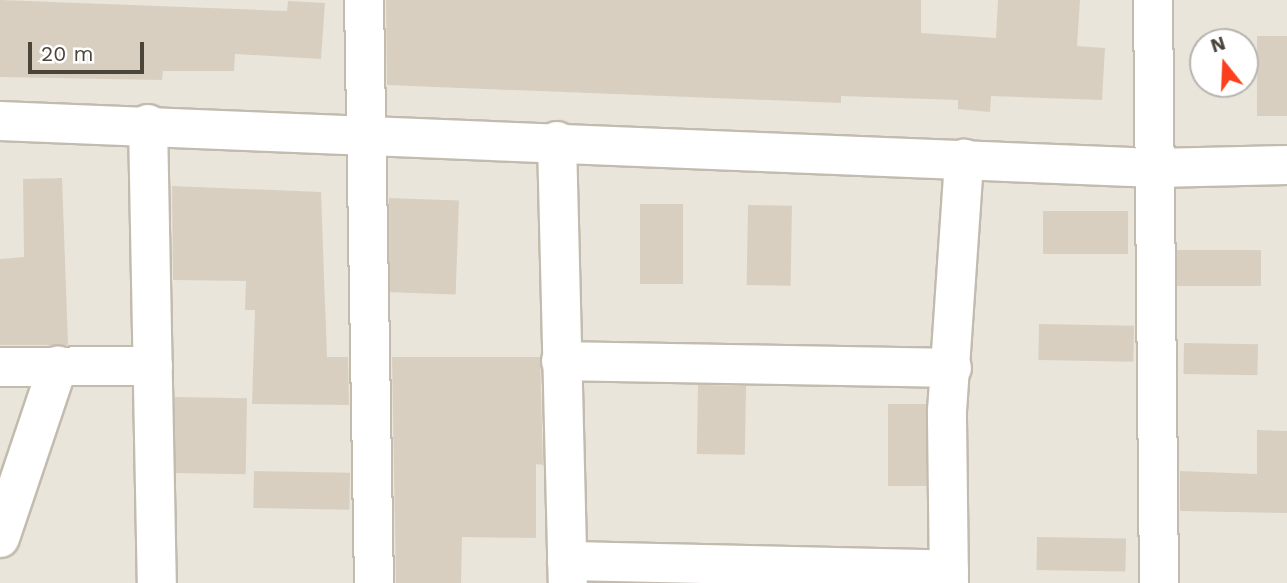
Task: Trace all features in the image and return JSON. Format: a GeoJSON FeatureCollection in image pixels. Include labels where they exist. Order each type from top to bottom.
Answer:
{"type":"FeatureCollection","features":[{"type":"Feature","properties":{"kind":"street"},"geometry":{"type":"LineString","coordinates":[[364,0],[364,133],[374,583]]}},
{"type":"Feature","properties":{"kind":"street"},"geometry":{"type":"LineString","coordinates":[[1153,0],[1159,583]]}},
{"type":"Feature","properties":{"kind":"street"},"geometry":{"type":"LineString","coordinates":[[0,121],[148,124],[1156,168],[1287,165]]}},
{"type":"Feature","properties":{"kind":"street"},"geometry":{"type":"LineString","coordinates":[[148,124],[158,583]]}},
{"type":"Feature","properties":{"kind":"street"},"geometry":{"type":"LineString","coordinates":[[556,141],[567,572],[949,576],[952,368],[964,159]]}},
{"type":"Feature","properties":{"kind":"street"},"geometry":{"type":"LineString","coordinates":[[561,360],[952,368]]}},
{"type":"Feature","properties":{"kind":"street"},"geometry":{"type":"LineString","coordinates":[[0,538],[58,366]]}},
{"type":"Feature","properties":{"kind":"street"},"geometry":{"type":"LineString","coordinates":[[0,367],[153,366]]}},
{"type":"Feature","properties":{"kind":"shaded area"},"geometry":{"type":"Polygon","coordinates":[[[0,0],[1287,0],[1287,583],[0,583],[0,0]]]}},
{"type":"Feature","properties":{"kind":"building"},"geometry":{"type":"Polygon","coordinates":[[[0,0],[287,11],[288,1],[325,3],[321,59],[235,54],[234,71],[163,71],[162,80],[0,77],[0,0]]]}},
{"type":"Feature","properties":{"kind":"building"},"geometry":{"type":"Polygon","coordinates":[[[386,0],[921,0],[921,33],[996,38],[998,0],[1080,0],[1077,46],[1105,48],[1102,100],[991,96],[990,112],[958,109],[958,100],[841,96],[841,103],[387,85],[386,0]]]}},
{"type":"Feature","properties":{"kind":"building"},"geometry":{"type":"Polygon","coordinates":[[[1259,36],[1287,36],[1287,116],[1257,116],[1259,36]]]}},
{"type":"Feature","properties":{"kind":"building"},"geometry":{"type":"Polygon","coordinates":[[[62,178],[68,345],[0,345],[0,259],[24,257],[23,179],[62,178]]]}},
{"type":"Feature","properties":{"kind":"building"},"geometry":{"type":"Polygon","coordinates":[[[172,186],[321,192],[327,357],[348,357],[349,405],[252,404],[255,310],[245,310],[246,281],[173,280],[172,186]]]}},
{"type":"Feature","properties":{"kind":"building"},"geometry":{"type":"Polygon","coordinates":[[[389,198],[459,200],[456,294],[386,292],[389,198]]]}},
{"type":"Feature","properties":{"kind":"building"},"geometry":{"type":"Polygon","coordinates":[[[640,204],[683,204],[683,284],[640,284],[640,204]]]}},
{"type":"Feature","properties":{"kind":"building"},"geometry":{"type":"Polygon","coordinates":[[[748,205],[792,206],[791,286],[747,285],[748,205]]]}},
{"type":"Feature","properties":{"kind":"building"},"geometry":{"type":"Polygon","coordinates":[[[1043,211],[1128,211],[1128,254],[1043,254],[1043,211]]]}},
{"type":"Feature","properties":{"kind":"building"},"geometry":{"type":"Polygon","coordinates":[[[1177,250],[1261,250],[1261,286],[1177,286],[1177,250]]]}},
{"type":"Feature","properties":{"kind":"building"},"geometry":{"type":"Polygon","coordinates":[[[1039,324],[1134,326],[1133,362],[1038,360],[1039,324]]]}},
{"type":"Feature","properties":{"kind":"building"},"geometry":{"type":"Polygon","coordinates":[[[1184,343],[1258,344],[1257,375],[1183,374],[1184,343]]]}},
{"type":"Feature","properties":{"kind":"building"},"geometry":{"type":"Polygon","coordinates":[[[392,357],[540,357],[543,465],[536,464],[536,538],[462,537],[461,583],[396,583],[392,357]]]}},
{"type":"Feature","properties":{"kind":"building"},"geometry":{"type":"Polygon","coordinates":[[[698,385],[746,386],[745,455],[697,454],[698,385]]]}},
{"type":"Feature","properties":{"kind":"building"},"geometry":{"type":"Polygon","coordinates":[[[175,397],[247,398],[246,474],[174,473],[175,397]]]}},
{"type":"Feature","properties":{"kind":"building"},"geometry":{"type":"Polygon","coordinates":[[[888,404],[926,404],[926,486],[888,486],[888,404]]]}},
{"type":"Feature","properties":{"kind":"building"},"geometry":{"type":"Polygon","coordinates":[[[1257,430],[1287,431],[1287,513],[1180,511],[1180,471],[1257,474],[1257,430]]]}},
{"type":"Feature","properties":{"kind":"building"},"geometry":{"type":"Polygon","coordinates":[[[254,471],[350,473],[349,510],[253,508],[254,471]]]}},
{"type":"Feature","properties":{"kind":"building"},"geometry":{"type":"Polygon","coordinates":[[[1037,537],[1126,539],[1125,572],[1036,570],[1037,537]]]}}]}
